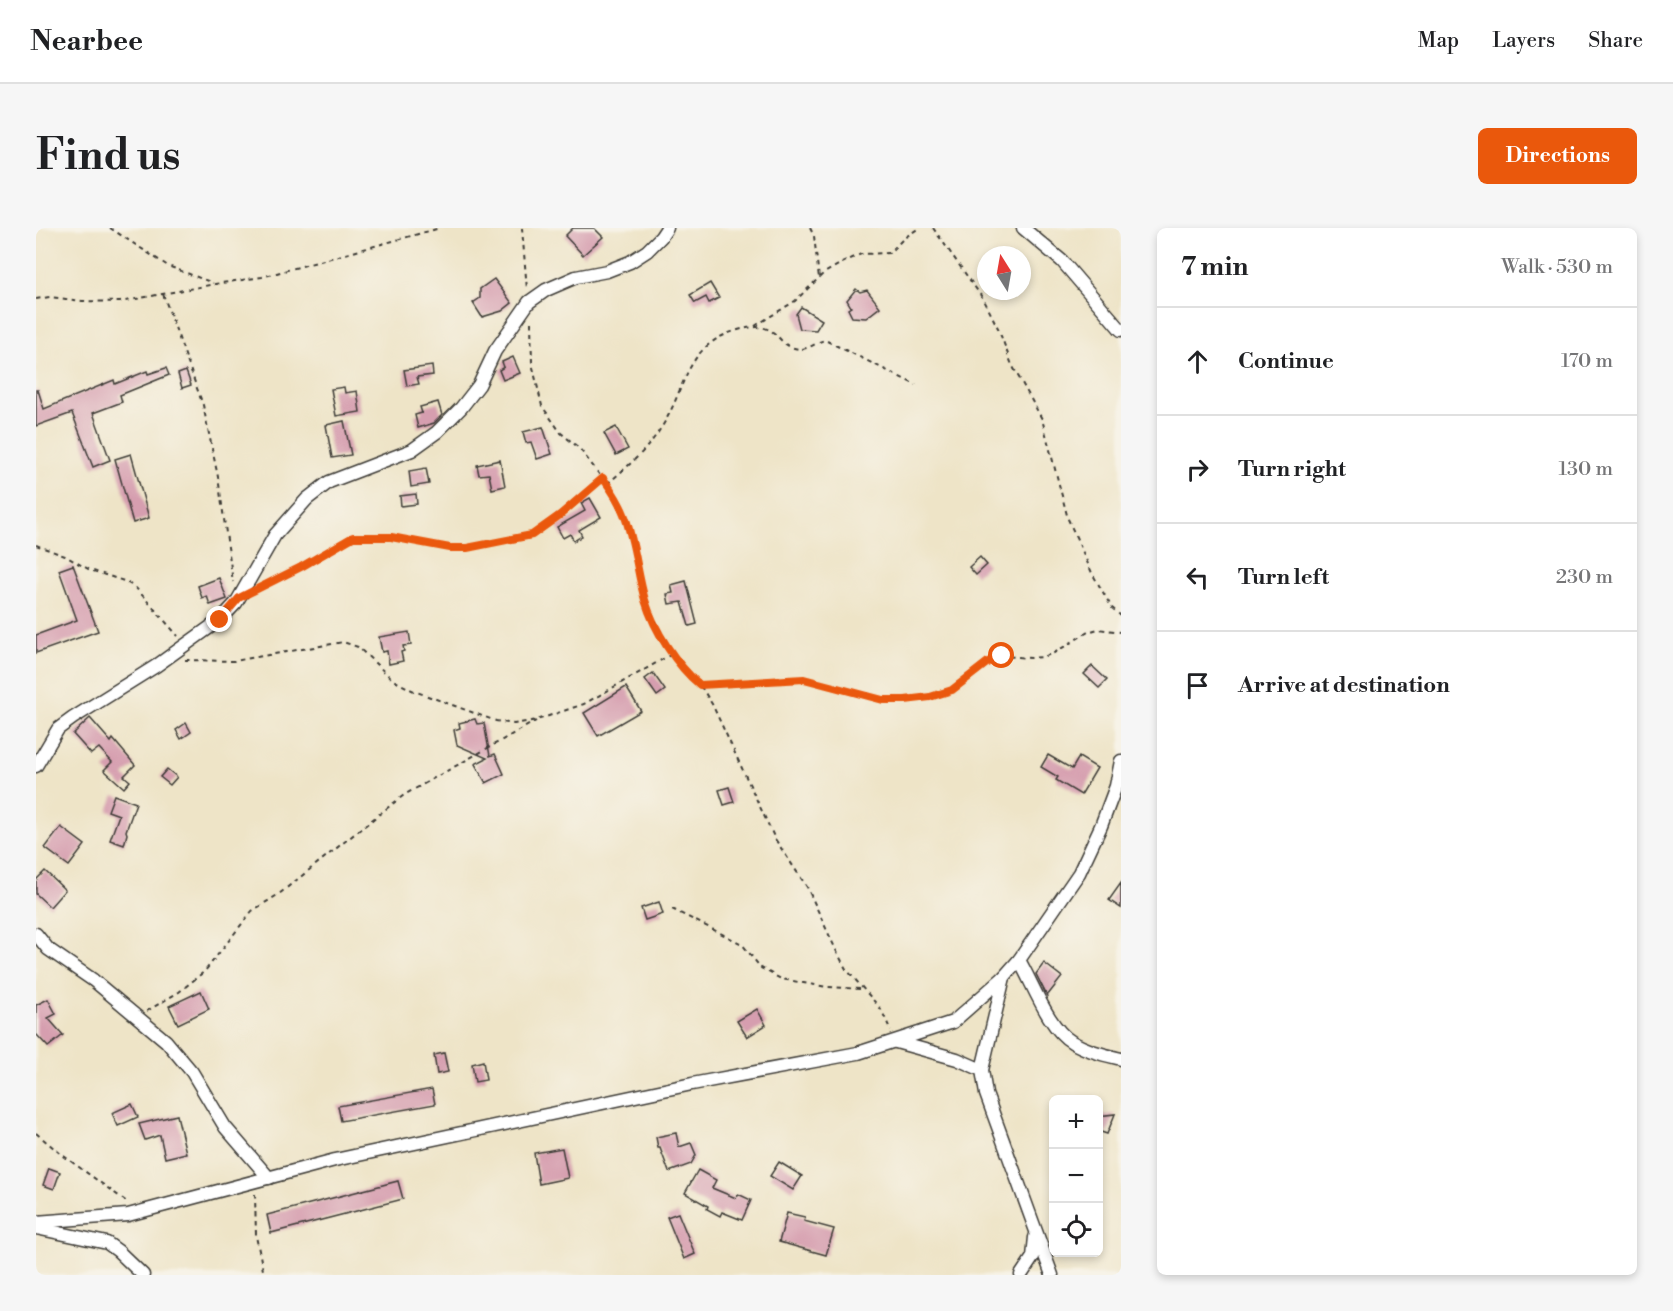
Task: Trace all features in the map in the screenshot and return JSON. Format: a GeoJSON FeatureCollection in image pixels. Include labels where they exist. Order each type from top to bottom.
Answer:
{"type":"FeatureCollection","features":[{"type":"Feature","properties":{"kind":"street"},"geometry":{"type":"LineString","coordinates":[[36,766],[58,729],[220,620],[238,600],[275,535],[307,499],[328,482],[412,450],[437,432],[461,408],[479,385],[495,351],[529,302],[546,290],[576,277],[608,271],[630,262],[647,251],[667,228]]}},
{"type":"Feature","properties":{"kind":"street"},"geometry":{"type":"LineString","coordinates":[[1023,228],[1062,261],[1121,330]]}},
{"type":"Feature","properties":{"kind":"street"},"geometry":{"type":"LineString","coordinates":[[36,1222],[128,1215],[335,1160],[692,1084],[858,1053],[953,1022],[1004,977],[1019,960],[1079,873],[1116,786],[1121,761]]}},
{"type":"Feature","properties":{"kind":"street"},"geometry":{"type":"LineString","coordinates":[[36,934],[48,949]]}},
{"type":"Feature","properties":{"kind":"street"},"geometry":{"type":"LineString","coordinates":[[36,944],[48,949],[93,980],[166,1041],[192,1072],[225,1127],[268,1178]]}},
{"type":"Feature","properties":{"kind":"street"},"geometry":{"type":"LineString","coordinates":[[1019,960],[1048,1016],[1060,1032],[1072,1042],[1099,1054],[1121,1059]]}},
{"type":"Feature","properties":{"kind":"street"},"geometry":{"type":"LineString","coordinates":[[1004,977],[982,1070],[986,1094],[1052,1275]]}},
{"type":"Feature","properties":{"kind":"street"},"geometry":{"type":"LineString","coordinates":[[896,1042],[957,1059],[982,1070]]}},
{"type":"Feature","properties":{"kind":"street"},"geometry":{"type":"LineString","coordinates":[[36,1228],[106,1243],[143,1275]]}},
{"type":"Feature","properties":{"kind":"street"},"geometry":{"type":"LineString","coordinates":[[1022,1275],[1033,1257],[1035,1233]]}},
{"type":"Feature","properties":{"kind":"path"},"geometry":{"type":"LineString","coordinates":[[110,228],[168,266],[215,284]]}},
{"type":"Feature","properties":{"kind":"path"},"geometry":{"type":"LineString","coordinates":[[36,299],[50,297],[120,302],[215,284],[262,278],[440,228]]}},
{"type":"Feature","properties":{"kind":"path"},"geometry":{"type":"LineString","coordinates":[[522,228],[532,363],[542,406],[561,433],[579,448],[603,478],[624,513],[646,602],[672,654],[700,685],[712,704],[775,838],[807,887],[841,960],[862,989],[881,1009],[896,1042]]}},
{"type":"Feature","properties":{"kind":"path"},"geometry":{"type":"LineString","coordinates":[[810,228],[814,236],[819,278]]}},
{"type":"Feature","properties":{"kind":"path"},"geometry":{"type":"LineString","coordinates":[[753,328],[795,301],[819,278],[842,263],[861,254],[889,253],[904,238],[919,228]]}},
{"type":"Feature","properties":{"kind":"path"},"geometry":{"type":"LineString","coordinates":[[933,228],[984,300],[998,328],[1012,365],[1042,419],[1068,519],[1092,573],[1112,608],[1121,616]]}},
{"type":"Feature","properties":{"kind":"path"},"geometry":{"type":"LineString","coordinates":[[163,293],[203,405],[218,477],[226,546],[238,600],[353,537],[391,537],[450,548],[467,548],[532,535],[603,478]]}},
{"type":"Feature","properties":{"kind":"path"},"geometry":{"type":"LineString","coordinates":[[607,484],[627,468],[660,430],[692,362],[702,350],[717,339],[738,330],[767,327],[786,345],[795,348],[808,348],[825,340],[916,385]]}},
{"type":"Feature","properties":{"kind":"path"},"geometry":{"type":"LineString","coordinates":[[36,545],[65,556],[90,570],[135,587],[185,645]]}},
{"type":"Feature","properties":{"kind":"path"},"geometry":{"type":"LineString","coordinates":[[700,685],[804,679],[883,700],[930,697],[952,690],[988,662],[1002,656],[1043,657],[1054,653],[1088,632],[1098,629],[1121,632]]}},
{"type":"Feature","properties":{"kind":"path"},"geometry":{"type":"LineString","coordinates":[[180,660],[234,661],[343,642],[358,647],[393,680],[414,691],[496,722],[514,724],[537,720],[584,704],[672,654]]}},
{"type":"Feature","properties":{"kind":"path"},"geometry":{"type":"LineString","coordinates":[[137,1017],[179,992],[205,971],[252,911],[279,894],[395,802],[537,720]]}},
{"type":"Feature","properties":{"kind":"path"},"geometry":{"type":"LineString","coordinates":[[672,909],[742,944],[769,975],[827,987],[862,989]]}},
{"type":"Feature","properties":{"kind":"path"},"geometry":{"type":"LineString","coordinates":[[36,1133],[61,1154],[141,1211]]}},
{"type":"Feature","properties":{"kind":"path"},"geometry":{"type":"LineString","coordinates":[[255,1182],[256,1236],[264,1275]]}},
{"type":"Feature","properties":{"kind":"building"},"geometry":{"type":"Polygon","coordinates":[[[573,228],[594,228],[603,237],[583,255],[565,236],[573,228]]]}},
{"type":"Feature","properties":{"kind":"building"},"geometry":{"type":"Polygon","coordinates":[[[494,279],[512,303],[502,311],[482,317],[473,303],[480,298],[480,289],[494,279]]]}},
{"type":"Feature","properties":{"kind":"building"},"geometry":{"type":"Polygon","coordinates":[[[710,283],[719,298],[709,303],[706,297],[695,303],[690,295],[710,283]]]}},
{"type":"Feature","properties":{"kind":"building"},"geometry":{"type":"Polygon","coordinates":[[[856,289],[860,292],[867,290],[880,307],[866,318],[852,317],[848,309],[851,307],[847,300],[856,289]]]}},
{"type":"Feature","properties":{"kind":"building"},"geometry":{"type":"Polygon","coordinates":[[[801,307],[822,320],[816,330],[800,329],[796,314],[801,307]]]}},
{"type":"Feature","properties":{"kind":"building"},"geometry":{"type":"Polygon","coordinates":[[[513,357],[520,373],[503,380],[499,370],[504,367],[502,362],[513,357]]]}},
{"type":"Feature","properties":{"kind":"building"},"geometry":{"type":"Polygon","coordinates":[[[432,366],[433,375],[417,377],[419,384],[407,386],[404,370],[432,366]]]}},
{"type":"Feature","properties":{"kind":"building"},"geometry":{"type":"Polygon","coordinates":[[[166,368],[169,375],[120,395],[122,402],[93,413],[110,460],[93,467],[72,413],[36,426],[36,390],[38,390],[44,409],[114,380],[115,384],[147,371],[148,374],[166,368]]]}},
{"type":"Feature","properties":{"kind":"building"},"geometry":{"type":"Polygon","coordinates":[[[186,371],[191,385],[182,388],[178,374],[186,371]]]}},
{"type":"Feature","properties":{"kind":"building"},"geometry":{"type":"Polygon","coordinates":[[[344,387],[345,393],[357,391],[360,412],[336,416],[331,389],[344,387]]]}},
{"type":"Feature","properties":{"kind":"building"},"geometry":{"type":"Polygon","coordinates":[[[438,402],[442,415],[434,423],[418,428],[415,415],[422,413],[420,407],[438,402]]]}},
{"type":"Feature","properties":{"kind":"building"},"geometry":{"type":"Polygon","coordinates":[[[344,421],[351,455],[332,458],[326,425],[344,421]]]}},
{"type":"Feature","properties":{"kind":"building"},"geometry":{"type":"Polygon","coordinates":[[[543,427],[552,454],[537,459],[531,442],[526,443],[523,432],[543,427]]]}},
{"type":"Feature","properties":{"kind":"building"},"geometry":{"type":"Polygon","coordinates":[[[616,427],[628,449],[616,455],[604,433],[616,427]]]}},
{"type":"Feature","properties":{"kind":"building"},"geometry":{"type":"Polygon","coordinates":[[[131,454],[149,518],[133,523],[115,459],[131,454]]]}},
{"type":"Feature","properties":{"kind":"building"},"geometry":{"type":"Polygon","coordinates":[[[500,460],[505,486],[492,489],[489,474],[479,475],[477,465],[500,460]]]}},
{"type":"Feature","properties":{"kind":"building"},"geometry":{"type":"Polygon","coordinates":[[[426,468],[429,484],[411,487],[409,471],[426,468]]]}},
{"type":"Feature","properties":{"kind":"building"},"geometry":{"type":"Polygon","coordinates":[[[416,494],[417,504],[401,506],[400,496],[416,494]]]}},
{"type":"Feature","properties":{"kind":"building"},"geometry":{"type":"Polygon","coordinates":[[[590,498],[601,517],[579,530],[582,536],[574,541],[570,534],[563,538],[557,527],[585,511],[581,503],[590,498]]]}},
{"type":"Feature","properties":{"kind":"building"},"geometry":{"type":"Polygon","coordinates":[[[980,557],[987,565],[976,575],[969,567],[980,557]]]}},
{"type":"Feature","properties":{"kind":"building"},"geometry":{"type":"Polygon","coordinates":[[[73,565],[98,631],[36,653],[36,635],[77,620],[59,570],[73,565]]]}},
{"type":"Feature","properties":{"kind":"building"},"geometry":{"type":"Polygon","coordinates":[[[219,578],[227,599],[210,605],[207,596],[202,598],[198,586],[219,578]]]}},
{"type":"Feature","properties":{"kind":"building"},"geometry":{"type":"Polygon","coordinates":[[[686,581],[697,624],[689,626],[682,602],[669,604],[667,594],[673,593],[671,585],[686,581]]]}},
{"type":"Feature","properties":{"kind":"building"},"geometry":{"type":"Polygon","coordinates":[[[409,632],[411,645],[403,646],[404,651],[401,652],[403,661],[389,664],[387,651],[382,652],[379,637],[409,632]]]}},
{"type":"Feature","properties":{"kind":"building"},"geometry":{"type":"Polygon","coordinates":[[[1092,666],[1107,680],[1099,688],[1084,674],[1092,666]]]}},
{"type":"Feature","properties":{"kind":"building"},"geometry":{"type":"Polygon","coordinates":[[[653,673],[665,690],[657,696],[645,679],[653,673]]]}},
{"type":"Feature","properties":{"kind":"building"},"geometry":{"type":"Polygon","coordinates":[[[626,687],[641,711],[598,736],[584,713],[626,687]]]}},
{"type":"Feature","properties":{"kind":"building"},"geometry":{"type":"Polygon","coordinates":[[[90,718],[111,742],[113,739],[135,765],[124,776],[130,781],[124,788],[104,770],[112,762],[99,748],[91,754],[73,734],[90,718]]]}},
{"type":"Feature","properties":{"kind":"building"},"geometry":{"type":"Polygon","coordinates":[[[475,719],[477,724],[484,723],[490,756],[495,754],[504,774],[486,783],[475,764],[487,758],[457,745],[454,730],[460,728],[459,723],[475,719]]]}},
{"type":"Feature","properties":{"kind":"building"},"geometry":{"type":"Polygon","coordinates":[[[186,723],[191,732],[181,739],[176,730],[186,723]]]}},
{"type":"Feature","properties":{"kind":"building"},"geometry":{"type":"Polygon","coordinates":[[[1048,755],[1072,769],[1079,757],[1097,768],[1081,795],[1056,780],[1058,777],[1041,767],[1048,755]]]}},
{"type":"Feature","properties":{"kind":"building"},"geometry":{"type":"Polygon","coordinates":[[[167,769],[177,777],[170,785],[160,777],[167,769]]]}},
{"type":"Feature","properties":{"kind":"building"},"geometry":{"type":"Polygon","coordinates":[[[729,787],[734,802],[724,805],[719,790],[729,787]]]}},
{"type":"Feature","properties":{"kind":"building"},"geometry":{"type":"Polygon","coordinates":[[[114,795],[136,803],[126,831],[124,845],[110,840],[119,815],[108,811],[114,795]]]}},
{"type":"Feature","properties":{"kind":"building"},"geometry":{"type":"Polygon","coordinates":[[[61,827],[85,845],[69,866],[45,848],[61,827]]]}},
{"type":"Feature","properties":{"kind":"building"},"geometry":{"type":"Polygon","coordinates":[[[45,871],[65,890],[50,907],[36,894],[36,880],[45,871]]]}},
{"type":"Feature","properties":{"kind":"building"},"geometry":{"type":"Polygon","coordinates":[[[1121,883],[1121,908],[1109,900],[1121,883]]]}},
{"type":"Feature","properties":{"kind":"building"},"geometry":{"type":"Polygon","coordinates":[[[659,902],[663,914],[645,920],[641,908],[659,902]]]}},
{"type":"Feature","properties":{"kind":"building"},"geometry":{"type":"Polygon","coordinates":[[[1044,963],[1062,977],[1047,996],[1036,974],[1044,963]]]}},
{"type":"Feature","properties":{"kind":"building"},"geometry":{"type":"Polygon","coordinates":[[[201,991],[209,1009],[178,1024],[169,1006],[201,991]]]}},
{"type":"Feature","properties":{"kind":"building"},"geometry":{"type":"Polygon","coordinates":[[[48,999],[56,1014],[48,1018],[63,1035],[48,1047],[36,1034],[36,1005],[48,999]]]}},
{"type":"Feature","properties":{"kind":"building"},"geometry":{"type":"Polygon","coordinates":[[[757,1009],[766,1025],[747,1037],[737,1021],[757,1009]]]}},
{"type":"Feature","properties":{"kind":"building"},"geometry":{"type":"Polygon","coordinates":[[[444,1053],[448,1072],[437,1074],[434,1055],[444,1053]]]}},
{"type":"Feature","properties":{"kind":"building"},"geometry":{"type":"Polygon","coordinates":[[[483,1061],[486,1080],[475,1082],[472,1064],[483,1061]]]}},
{"type":"Feature","properties":{"kind":"building"},"geometry":{"type":"Polygon","coordinates":[[[432,1089],[435,1104],[341,1121],[338,1106],[432,1089]]]}},
{"type":"Feature","properties":{"kind":"building"},"geometry":{"type":"Polygon","coordinates":[[[132,1104],[138,1117],[118,1126],[112,1113],[132,1104]]]}},
{"type":"Feature","properties":{"kind":"building"},"geometry":{"type":"Polygon","coordinates":[[[1115,1114],[1107,1134],[1103,1133],[1103,1115],[1115,1114]]]}},
{"type":"Feature","properties":{"kind":"building"},"geometry":{"type":"Polygon","coordinates":[[[177,1115],[186,1153],[165,1158],[160,1135],[145,1140],[139,1124],[177,1115]]]}},
{"type":"Feature","properties":{"kind":"building"},"geometry":{"type":"Polygon","coordinates":[[[676,1133],[679,1147],[691,1143],[696,1155],[691,1164],[669,1172],[660,1148],[658,1148],[656,1137],[676,1133]]]}},
{"type":"Feature","properties":{"kind":"building"},"geometry":{"type":"Polygon","coordinates":[[[562,1148],[568,1178],[539,1184],[534,1153],[562,1148]]]}},
{"type":"Feature","properties":{"kind":"building"},"geometry":{"type":"Polygon","coordinates":[[[779,1162],[802,1176],[793,1190],[770,1176],[779,1162]]]}},
{"type":"Feature","properties":{"kind":"building"},"geometry":{"type":"Polygon","coordinates":[[[49,1168],[60,1172],[54,1189],[43,1185],[49,1168]]]}},
{"type":"Feature","properties":{"kind":"building"},"geometry":{"type":"Polygon","coordinates":[[[698,1170],[716,1180],[712,1188],[736,1198],[738,1194],[751,1200],[742,1220],[722,1212],[720,1216],[685,1193],[698,1170]]]}},
{"type":"Feature","properties":{"kind":"building"},"geometry":{"type":"Polygon","coordinates":[[[398,1181],[403,1199],[271,1233],[267,1215],[398,1181]]]}},
{"type":"Feature","properties":{"kind":"building"},"geometry":{"type":"Polygon","coordinates":[[[678,1213],[695,1254],[684,1259],[667,1217],[678,1213]]]}},
{"type":"Feature","properties":{"kind":"building"},"geometry":{"type":"Polygon","coordinates":[[[787,1213],[805,1217],[804,1221],[834,1229],[826,1255],[779,1242],[787,1213]]]}},
{"type":"Feature","properties":{"kind":"route"},"geometry":{"type":"LineString","coordinates":[[220,620],[239,598],[301,567],[353,537],[391,537],[450,548],[467,548],[532,535],[543,529],[603,478],[616,496],[624,513],[646,602],[656,624],[672,654],[700,685],[804,679],[883,700],[905,700],[930,697],[952,690],[988,662],[1002,656]]}}]}
